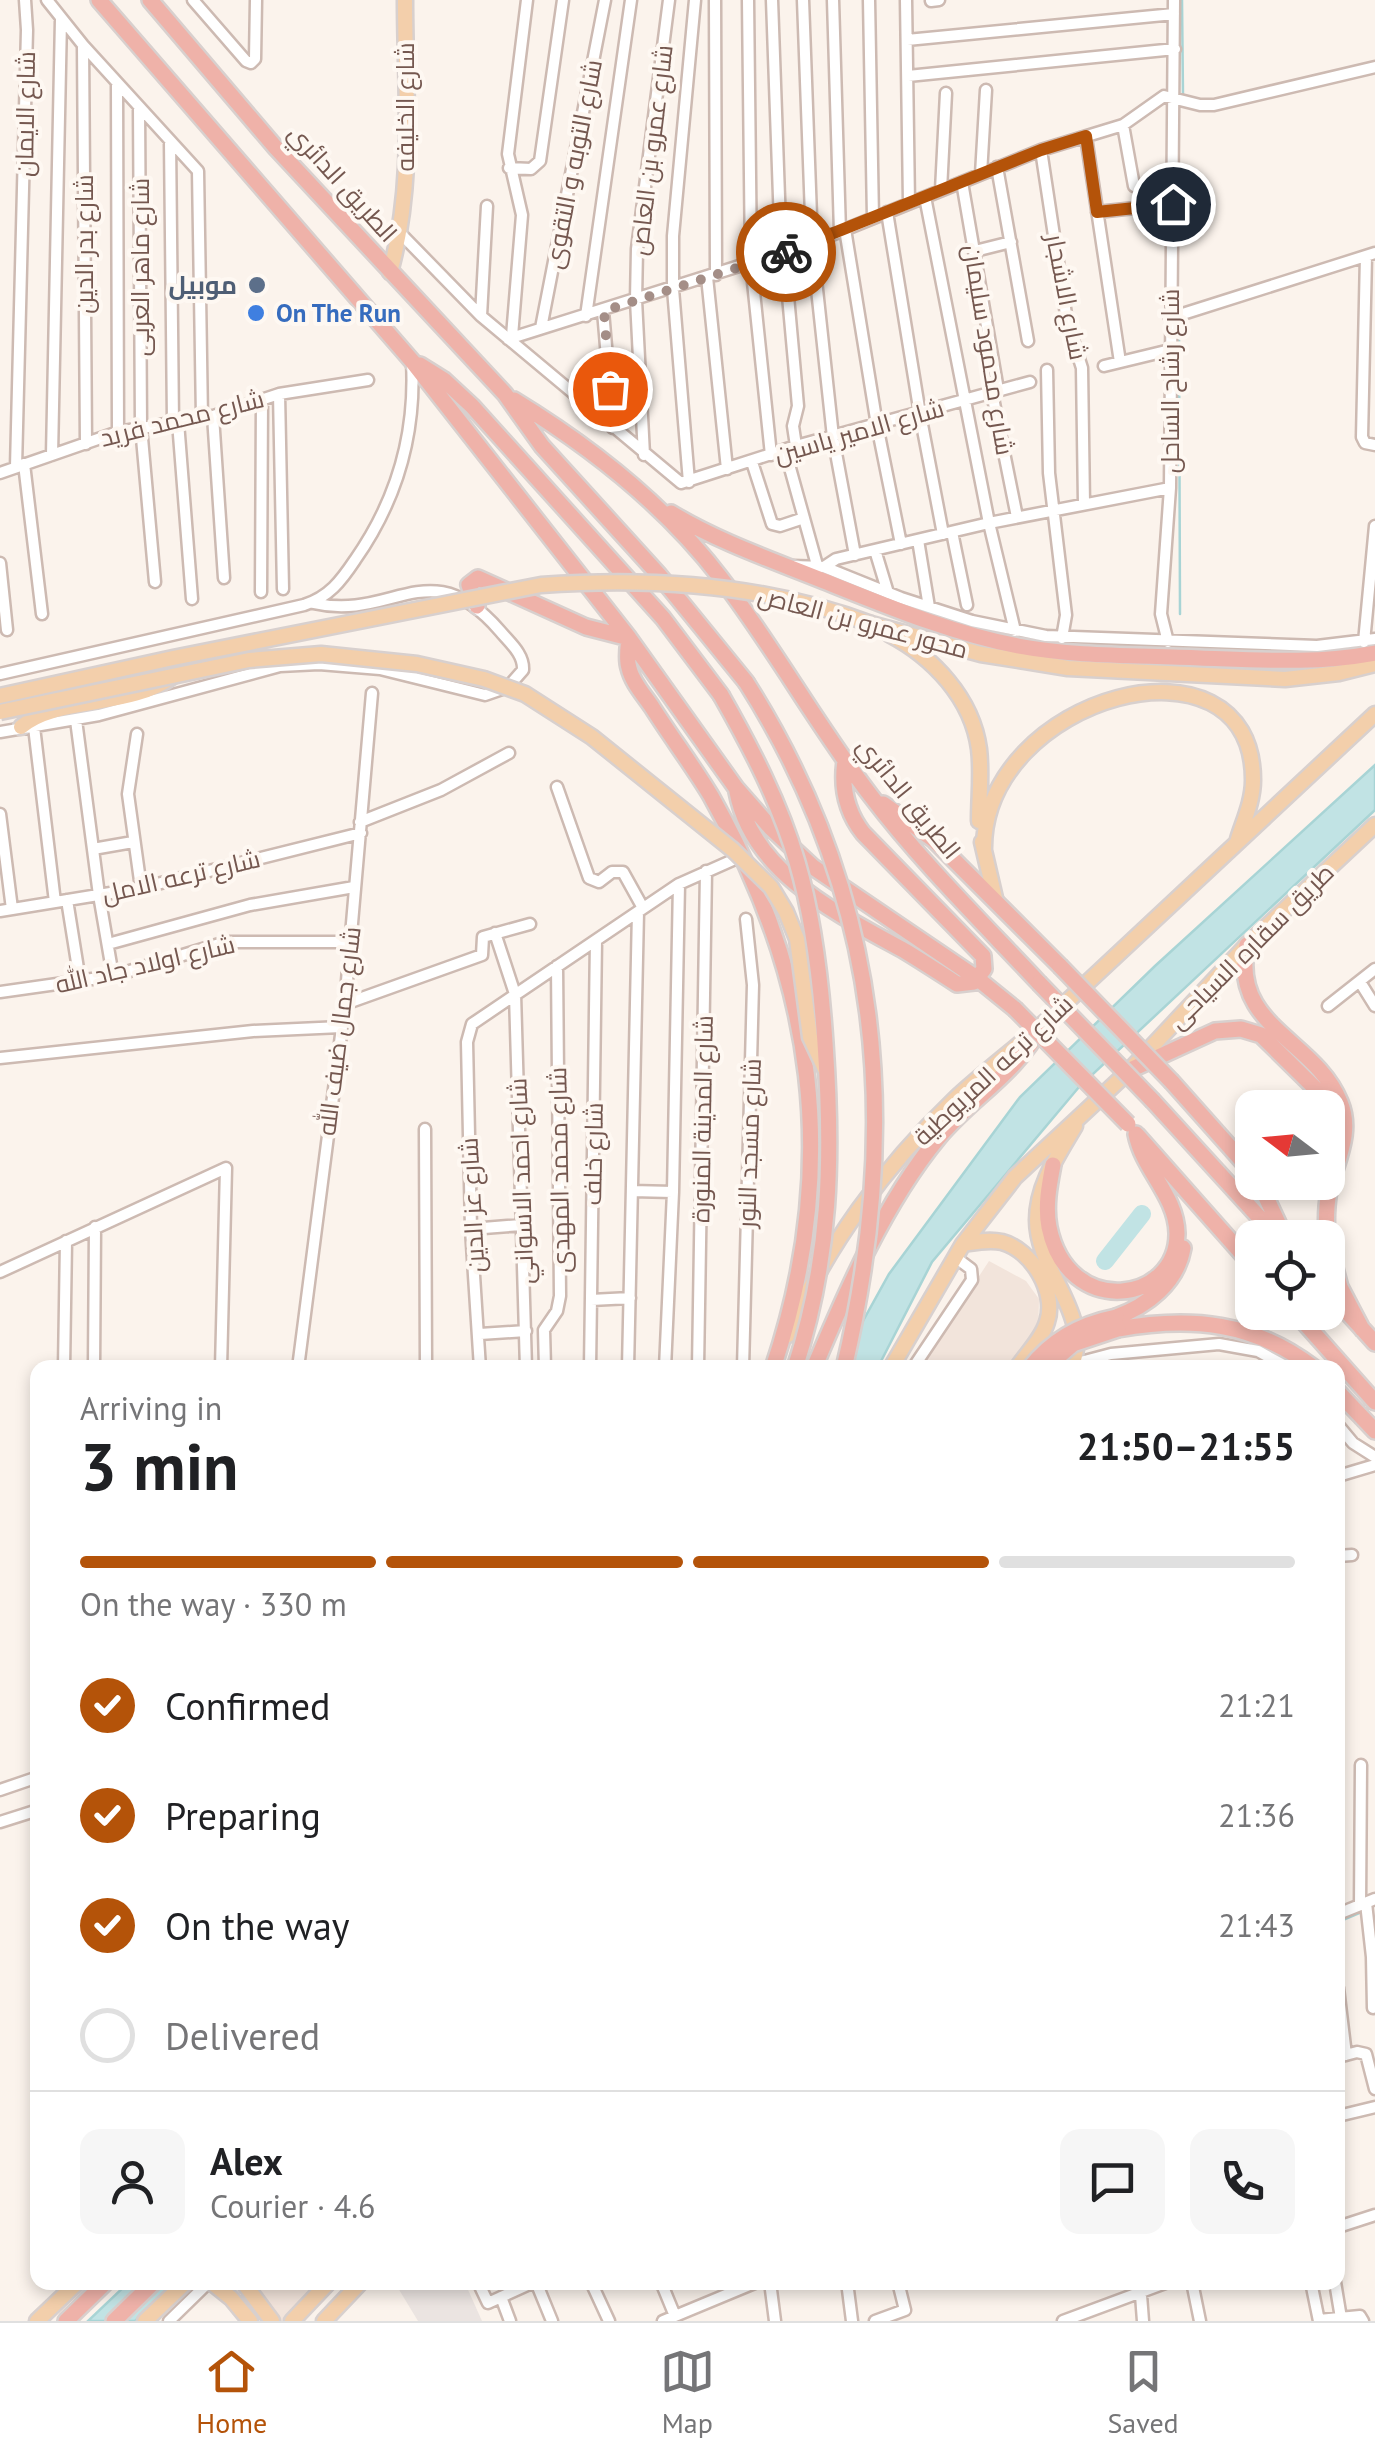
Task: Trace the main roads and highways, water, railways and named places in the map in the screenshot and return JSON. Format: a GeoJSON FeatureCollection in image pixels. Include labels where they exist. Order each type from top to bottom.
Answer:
{"type":"FeatureCollection","features":[{"type":"Feature","properties":{"kind":"highway"},"geometry":{"type":"LineString","coordinates":[[99,0],[412,361],[629,638],[736,788],[771,828],[813,866],[1015,1010],[1132,1129],[1235,1245]]}},
{"type":"Feature","properties":{"kind":"highway","name":"الطريق الدائري"},"geometry":{"type":"LineString","coordinates":[[150,0],[276,148],[505,394],[542,446],[659,575],[746,682],[788,756],[811,805],[858,942],[871,1020],[875,1094],[873,1187],[866,1259],[846,1360]]}},
{"type":"Feature","properties":{"kind":"highway"},"geometry":{"type":"LineString","coordinates":[[412,361],[444,380],[472,406],[663,618],[721,695],[763,773],[797,862],[818,968],[827,1073],[827,1227],[814,1308],[798,1360]]}},
{"type":"Feature","properties":{"kind":"highway","name":"الطريق الدائري"},"geometry":{"type":"LineString","coordinates":[[505,394],[572,436],[651,502],[720,577],[846,761],[912,846],[1265,1220]]}},
{"type":"Feature","properties":{"kind":"highway"},"geometry":{"type":"LineString","coordinates":[[651,502],[719,539],[941,625],[998,642],[1042,650],[1298,661],[1371,645]]}},
{"type":"Feature","properties":{"kind":"highway"},"geometry":{"type":"LineString","coordinates":[[477,606],[469,585],[478,578],[586,627],[629,638]]}},
{"type":"Feature","properties":{"kind":"highway"},"geometry":{"type":"LineString","coordinates":[[629,638],[630,672],[709,793],[742,856],[776,942],[801,1033],[812,1127],[812,1174],[802,1268],[777,1360]]}},
{"type":"Feature","properties":{"kind":"highway"},"geometry":{"type":"LineString","coordinates":[[736,788],[740,807],[753,832],[781,870],[803,891],[954,982],[966,985],[978,980],[986,964],[983,956],[857,825],[844,790],[846,761]]}},
{"type":"Feature","properties":{"kind":"highway"},"geometry":{"type":"LineString","coordinates":[[871,796],[926,832],[995,898],[1235,1151]]}},
{"type":"Feature","properties":{"kind":"highway"},"geometry":{"type":"LineString","coordinates":[[1247,944],[1243,976],[1252,1001],[1326,1079],[1344,1112],[1346,1130],[1328,1196],[1327,1220]]}},
{"type":"Feature","properties":{"kind":"highway"},"geometry":{"type":"LineString","coordinates":[[817,1360],[869,1250],[922,1159],[960,1114],[1020,1060],[1041,1026]]}},
{"type":"Feature","properties":{"kind":"highway"},"geometry":{"type":"LineString","coordinates":[[1130,1070],[1215,1031],[1242,1029],[1261,1034],[1317,1090]]}},
{"type":"Feature","properties":{"kind":"highway"},"geometry":{"type":"LineString","coordinates":[[1054,1360],[1073,1344],[1117,1323],[1151,1299],[1177,1268],[1183,1244],[1175,1215],[1145,1165],[1132,1129]]}},
{"type":"Feature","properties":{"kind":"highway"},"geometry":{"type":"LineString","coordinates":[[1052,1165],[1047,1200],[1054,1243],[1073,1274],[1098,1289],[1126,1291],[1157,1275],[1174,1252],[1175,1215]]}},
{"type":"Feature","properties":{"kind":"highway"},"geometry":{"type":"LineString","coordinates":[[1345,1297],[1362,1329]]}},
{"type":"Feature","properties":{"kind":"highway"},"geometry":{"type":"LineString","coordinates":[[1345,1310],[1375,1343]]}},
{"type":"Feature","properties":{"kind":"highway"},"geometry":{"type":"LineString","coordinates":[[1037,1360],[1071,1332],[1117,1323],[1171,1321],[1219,1324],[1268,1338],[1302,1360]]}},
{"type":"Feature","properties":{"kind":"highway"},"geometry":{"type":"LineString","coordinates":[[1311,1330],[1338,1360]]}},
{"type":"Feature","properties":{"kind":"highway"},"geometry":{"type":"LineString","coordinates":[[1345,1368],[1375,1402]]}},
{"type":"Feature","properties":{"kind":"highway"},"geometry":{"type":"LineString","coordinates":[[1345,1399],[1375,1431]]}},
{"type":"Feature","properties":{"kind":"highway"},"geometry":{"type":"LineString","coordinates":[[66,2321],[98,2290]]}},
{"type":"Feature","properties":{"kind":"highway"},"geometry":{"type":"LineString","coordinates":[[114,2321],[146,2290]]}},
{"type":"Feature","properties":{"kind":"main road","name":"شارع الخليفه"},"geometry":{"type":"LineString","coordinates":[[390,272],[406,187],[404,0]]}},
{"type":"Feature","properties":{"kind":"main road","name":"محور عمرو بن العاص"},"geometry":{"type":"LineString","coordinates":[[0,696],[286,634],[541,585],[594,581],[743,589],[796,599],[981,654],[1068,668],[1285,678],[1339,673],[1375,664]]}},
{"type":"Feature","properties":{"kind":"main road"},"geometry":{"type":"LineString","coordinates":[[871,624],[898,638],[942,673],[972,720],[979,748],[979,823],[995,898]]}},
{"type":"Feature","properties":{"kind":"main road"},"geometry":{"type":"LineString","coordinates":[[0,712],[278,656],[367,656],[484,679],[525,694],[557,712],[710,831],[771,887],[796,939],[810,1037],[827,1073]]}},
{"type":"Feature","properties":{"kind":"main road"},"geometry":{"type":"LineString","coordinates":[[27,727],[38,717],[146,691],[173,676]]}},
{"type":"Feature","properties":{"kind":"main road"},"geometry":{"type":"LineString","coordinates":[[984,851],[987,811],[1016,759],[1086,708],[1112,698],[1154,692],[1181,693],[1209,702],[1233,722],[1242,736],[1253,780],[1252,796],[1236,844]]}},
{"type":"Feature","properties":{"kind":"main road"},"geometry":{"type":"LineString","coordinates":[[1236,844],[1375,714]]}},
{"type":"Feature","properties":{"kind":"main road","name":"طريق سقاره السياحى"},"geometry":{"type":"LineString","coordinates":[[1130,1070],[1247,944],[1375,825]]}},
{"type":"Feature","properties":{"kind":"main road","name":"شارع ترعه المريوطية"},"geometry":{"type":"LineString","coordinates":[[778,1360],[822,1264],[875,1189],[956,1098],[1041,1026],[1236,844]]}},
{"type":"Feature","properties":{"kind":"main road"},"geometry":{"type":"LineString","coordinates":[[896,1360],[959,1251],[1015,1177],[1130,1070]]}},
{"type":"Feature","properties":{"kind":"main road"},"geometry":{"type":"LineString","coordinates":[[1073,1360],[1078,1340],[1076,1324],[1046,1262],[1038,1232],[1040,1200],[1052,1165],[1080,1116]]}},
{"type":"Feature","properties":{"kind":"main road"},"geometry":{"type":"LineString","coordinates":[[959,1251],[998,1241],[1026,1256],[1043,1283],[1049,1300],[1048,1319],[1023,1360]]}},
{"type":"Feature","properties":{"kind":"main road"},"geometry":{"type":"LineString","coordinates":[[1041,1336],[1052,1336],[1065,1344],[1070,1360]]}},
{"type":"Feature","properties":{"kind":"main road"},"geometry":{"type":"LineString","coordinates":[[38,2321],[70,2290]]}},
{"type":"Feature","properties":{"kind":"main road"},"geometry":{"type":"LineString","coordinates":[[145,2321],[178,2290]]}},
{"type":"Feature","properties":{"kind":"main road"},"geometry":{"type":"LineString","coordinates":[[220,2290],[250,2321]]}},
{"type":"Feature","properties":{"kind":"main road"},"geometry":{"type":"LineString","coordinates":[[249,2290],[272,2321]]}},
{"type":"Feature","properties":{"kind":"main road"},"geometry":{"type":"LineString","coordinates":[[292,2321],[321,2290]]}},
{"type":"Feature","properties":{"kind":"main road"},"geometry":{"type":"LineString","coordinates":[[324,2321],[353,2290]]}},
{"type":"Feature","properties":{"kind":"water"},"geometry":{"type":"Polygon","coordinates":[[[1375,765],[1375,810],[1079,1087],[932,1262],[882,1360],[841,1360],[889,1274],[1020,1097],[1155,966],[1375,765]]]}},
{"type":"Feature","properties":{"kind":"water"},"geometry":{"type":"Polygon","coordinates":[[[121,2290],[168,2290],[135,2321],[88,2321],[121,2290]]]}},
{"type":"Feature","properties":{"kind":"waterway"},"geometry":{"type":"LineString","coordinates":[[1182,0],[1183,95]]}},
{"type":"Feature","properties":{"kind":"waterway"},"geometry":{"type":"LineString","coordinates":[[1179,330],[1180,614]]}},
{"type":"Feature","properties":{"kind":"waterway"},"geometry":{"type":"LineString","coordinates":[[1105,1261],[1142,1214]]}},
{"type":"Feature","properties":{"kind":"waterway"},"geometry":{"type":"LineString","coordinates":[[1345,1919],[1364,1911]]}},
{"type":"Feature","properties":{"kind":"place","name":"موبيل"},"geometry":{"type":"Point","coordinates":[257,285]}},
{"type":"Feature","properties":{"kind":"place","name":"On The Run"},"geometry":{"type":"Point","coordinates":[256,313]}}]}
